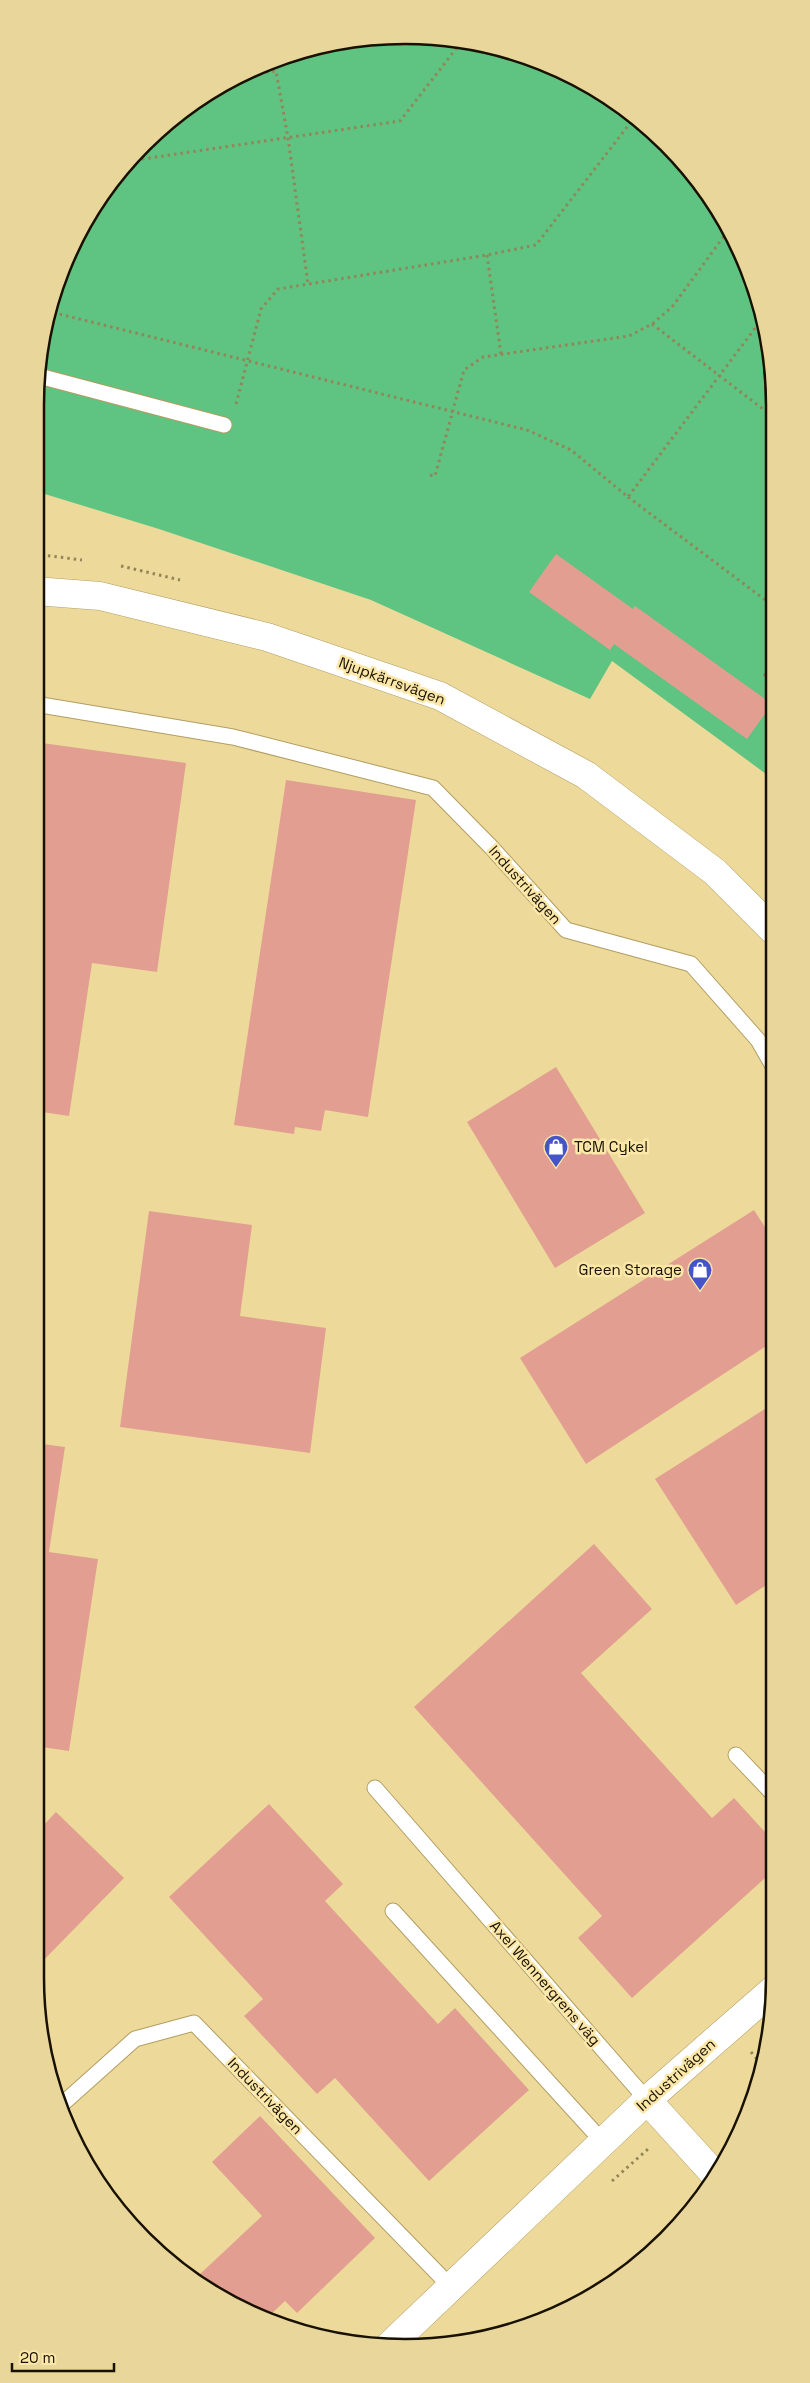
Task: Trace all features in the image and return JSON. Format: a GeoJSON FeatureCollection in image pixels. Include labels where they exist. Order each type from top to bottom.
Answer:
{"type":"FeatureCollection","features":[{"type":"Feature","properties":{"kind":"street","name":"Njupkärrsvägen"},"geometry":{"type":"LineString","coordinates":[[44,592],[100,596],[267,637],[440,696],[586,775],[715,872],[766,923]]}},
{"type":"Feature","properties":{"kind":"street","name":"Industrivägen"},"geometry":{"type":"LineString","coordinates":[[396,2339],[648,2100],[765,1997]]}},
{"type":"Feature","properties":{"kind":"street","name":"Axel Wennergrens väg"},"geometry":{"type":"LineString","coordinates":[[648,2100],[711,2170]]}},
{"type":"Feature","properties":{"kind":"lane"},"geometry":{"type":"LineString","coordinates":[[45,378],[224,425]]}},
{"type":"Feature","properties":{"kind":"lane","name":"Industrivägen"},"geometry":{"type":"LineString","coordinates":[[44,706],[250,741],[433,788],[492,848],[566,930],[691,964],[758,1040],[766,1054]]}},
{"type":"Feature","properties":{"kind":"lane"},"geometry":{"type":"LineString","coordinates":[[736,1755],[766,1787]]}},
{"type":"Feature","properties":{"kind":"lane","name":"Axel Wennergrens väg"},"geometry":{"type":"LineString","coordinates":[[375,1788],[648,2100]]}},
{"type":"Feature","properties":{"kind":"lane"},"geometry":{"type":"LineString","coordinates":[[393,1911],[603,2142]]}},
{"type":"Feature","properties":{"kind":"lane","name":"Industrivägen"},"geometry":{"type":"LineString","coordinates":[[66,2101],[135,2039],[194,2023],[450,2286]]}},
{"type":"Feature","properties":{"kind":"path"},"geometry":{"type":"LineString","coordinates":[[142,158],[400,121],[457,48]]}},
{"type":"Feature","properties":{"kind":"path"},"geometry":{"type":"LineString","coordinates":[[264,72],[276,71],[288,138],[308,284]]}},
{"type":"Feature","properties":{"kind":"path"},"geometry":{"type":"LineString","coordinates":[[234,412],[261,309],[278,288],[487,255],[536,244],[629,122]]}},
{"type":"Feature","properties":{"kind":"path"},"geometry":{"type":"LineString","coordinates":[[430,475],[435,476],[464,370],[483,357],[629,336],[652,324],[672,307],[724,236]]}},
{"type":"Feature","properties":{"kind":"path"},"geometry":{"type":"LineString","coordinates":[[487,255],[501,354]]}},
{"type":"Feature","properties":{"kind":"path"},"geometry":{"type":"LineString","coordinates":[[56,314],[527,430],[571,450],[628,496],[766,600]]}},
{"type":"Feature","properties":{"kind":"path"},"geometry":{"type":"LineString","coordinates":[[652,324],[766,411]]}},
{"type":"Feature","properties":{"kind":"path"},"geometry":{"type":"LineString","coordinates":[[628,496],[757,326]]}},
{"type":"Feature","properties":{"kind":"path"},"geometry":{"type":"LineString","coordinates":[[751,2052],[757,2059]]}},
{"type":"Feature","properties":{"kind":"green space"},"geometry":{"type":"Polygon","coordinates":[[[405,44],[429,45],[452,47],[498,56],[543,71],[586,92],[625,118],[677,167],[692,185],[718,224],[739,267],[747,289],[754,312],[763,358],[766,405],[766,774],[612,661],[590,699],[371,600],[159,529],[44,494],[45,381],[47,358],[56,312],[71,267],[92,224],[118,185],[133,167],[185,118],[224,92],[267,71],[312,56],[358,47],[405,44]]]}},
{"type":"Feature","properties":{"kind":"building"},"geometry":{"type":"Polygon","coordinates":[[[556,554],[633,609],[635,606],[766,700],[766,712],[747,739],[614,644],[610,650],[529,592],[556,554]]]}},
{"type":"Feature","properties":{"kind":"building"},"geometry":{"type":"Polygon","coordinates":[[[44,743],[186,763],[157,972],[92,963],[69,1116],[44,1112],[44,743]]]}},
{"type":"Feature","properties":{"kind":"building"},"geometry":{"type":"Polygon","coordinates":[[[286,780],[416,800],[368,1117],[325,1110],[321,1131],[295,1127],[294,1134],[234,1125],[286,780]]]}},
{"type":"Feature","properties":{"kind":"building","name":"TCM Cykel"},"geometry":{"type":"Polygon","coordinates":[[[556,1067],[645,1213],[555,1268],[467,1122],[556,1067]]]}},
{"type":"Feature","properties":{"kind":"building","name":"Green Storage"},"geometry":{"type":"Polygon","coordinates":[[[754,1210],[766,1229],[766,1346],[586,1464],[520,1358],[754,1210]]]}},
{"type":"Feature","properties":{"kind":"building"},"geometry":{"type":"Polygon","coordinates":[[[149,1211],[252,1225],[240,1316],[326,1328],[310,1453],[120,1427],[149,1211]]]}},
{"type":"Feature","properties":{"kind":"building"},"geometry":{"type":"Polygon","coordinates":[[[766,1408],[766,1585],[736,1605],[655,1479],[766,1408]]]}},
{"type":"Feature","properties":{"kind":"building"},"geometry":{"type":"Polygon","coordinates":[[[44,1444],[65,1447],[49,1552],[98,1559],[69,1751],[44,1747],[44,1444]]]}},
{"type":"Feature","properties":{"kind":"building"},"geometry":{"type":"Polygon","coordinates":[[[594,1544],[652,1609],[581,1673],[712,1818],[734,1798],[766,1833],[766,1877],[632,1998],[578,1938],[602,1916],[414,1707],[594,1544]]]}},
{"type":"Feature","properties":{"kind":"building"},"geometry":{"type":"Polygon","coordinates":[[[269,1804],[343,1884],[325,1901],[438,2024],[455,2008],[529,2090],[429,2181],[335,2078],[317,2094],[244,2016],[263,1999],[169,1897],[269,1804]]]}},
{"type":"Feature","properties":{"kind":"building"},"geometry":{"type":"Polygon","coordinates":[[[56,1812],[124,1878],[44,1960],[44,1825],[56,1812]]]}},
{"type":"Feature","properties":{"kind":"building"},"geometry":{"type":"Polygon","coordinates":[[[260,2116],[375,2238],[297,2313],[285,2301],[272,2314],[245,2302],[199,2275],[262,2216],[212,2162],[260,2116]]]}},
{"type":"Feature","properties":{"kind":"place","name":"TCM Cykel"},"geometry":{"type":"Point","coordinates":[556,1168]}},
{"type":"Feature","properties":{"kind":"place","name":"Green Storage"},"geometry":{"type":"Point","coordinates":[700,1291]}}]}
